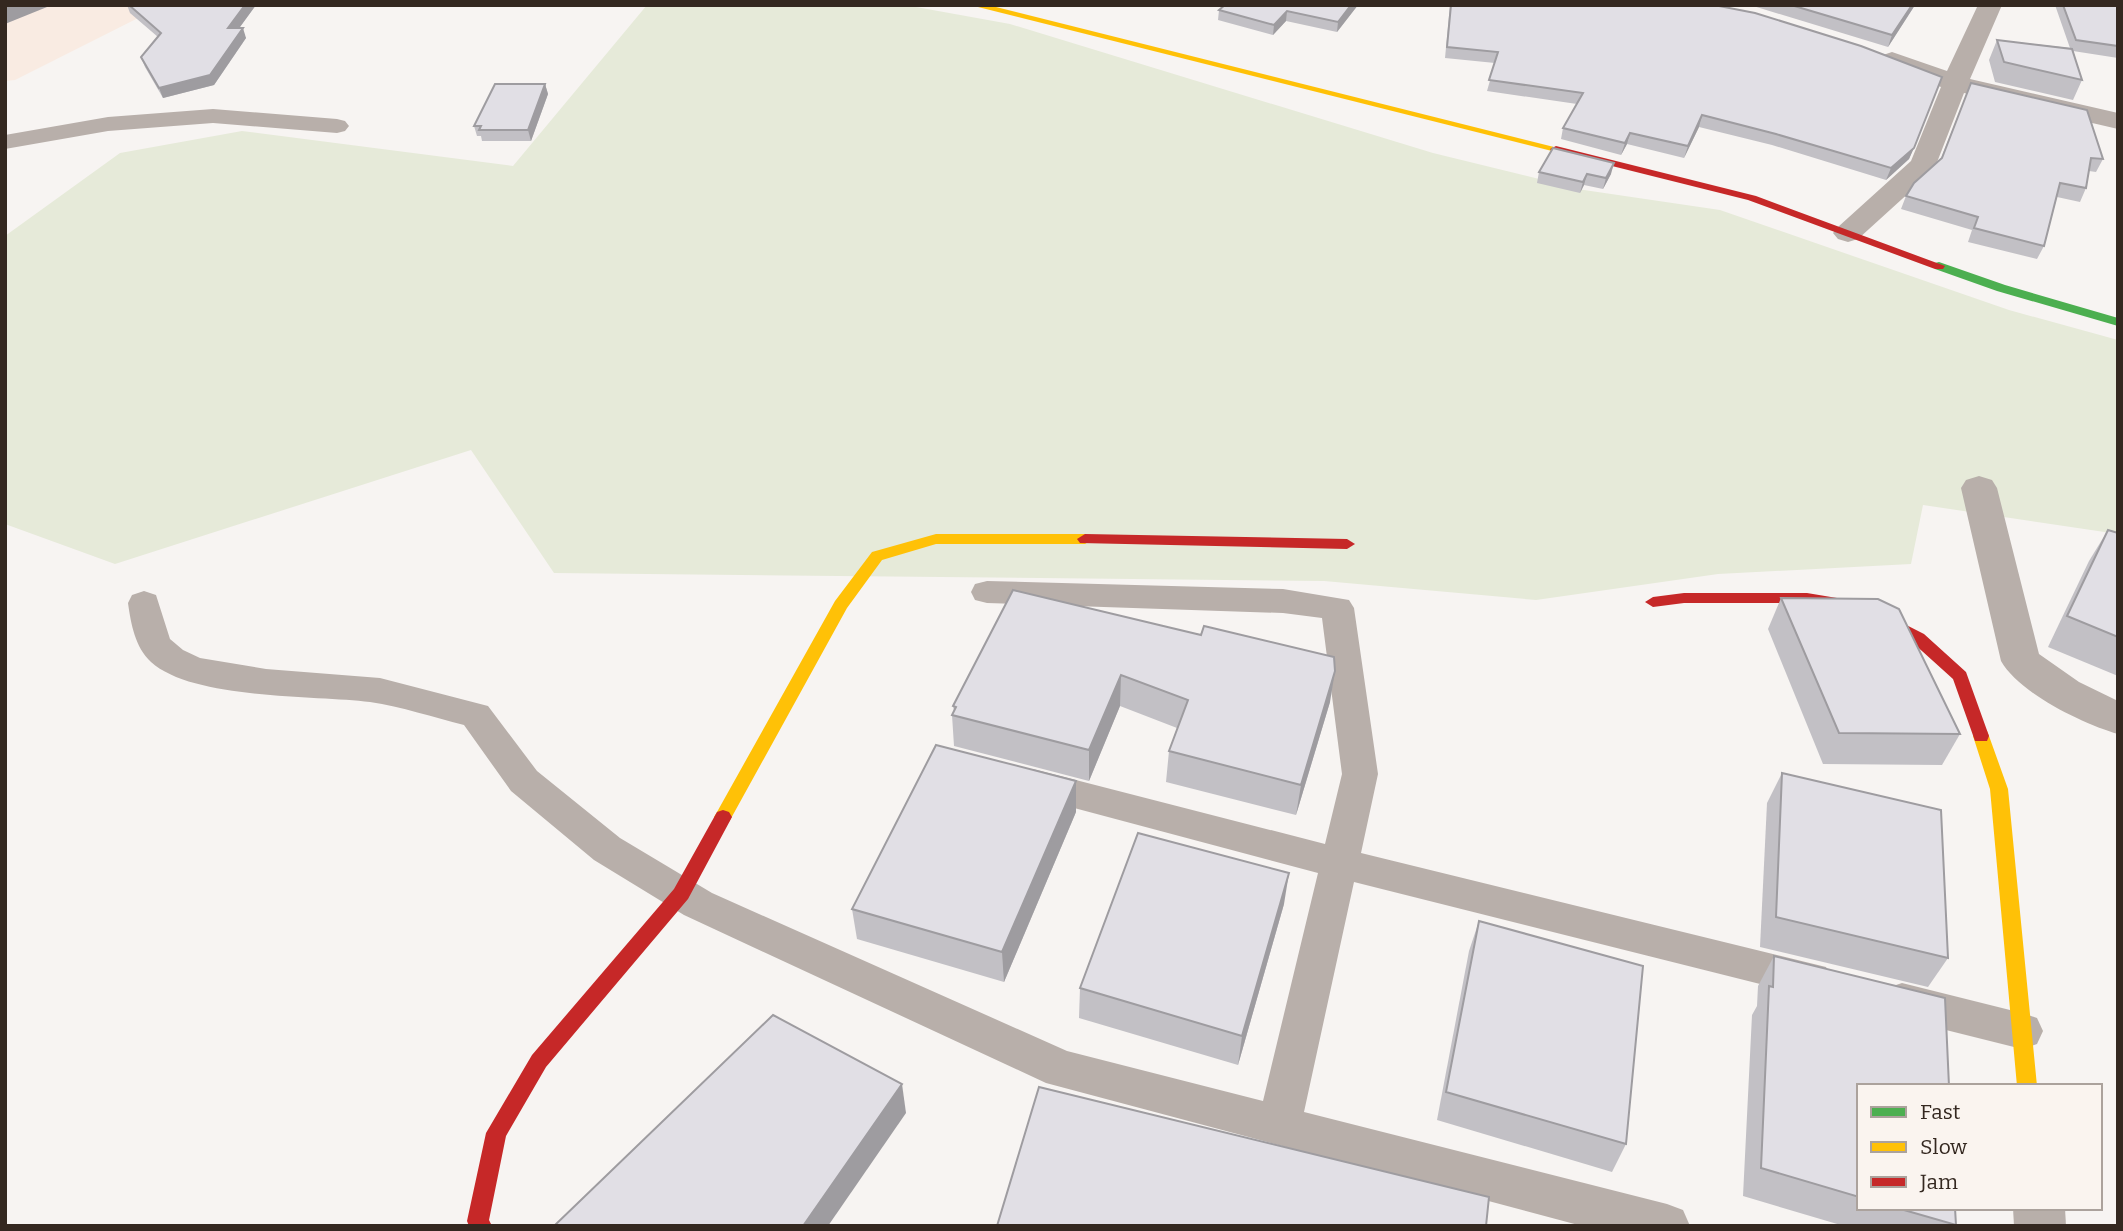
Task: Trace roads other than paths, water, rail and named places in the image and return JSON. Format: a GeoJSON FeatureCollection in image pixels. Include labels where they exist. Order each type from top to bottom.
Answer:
{"type":"FeatureCollection","features":[{"type":"Feature","properties":{"kind":"street"},"geometry":{"type":"LineString","coordinates":[[975,5],[1752,198],[2001,288],[2118,322]]}},
{"type":"Feature","properties":{"kind":"street"},"geometry":{"type":"LineString","coordinates":[[1847,233],[1924,164],[1955,83],[1990,5]]}},
{"type":"Feature","properties":{"kind":"street"},"geometry":{"type":"LineString","coordinates":[[1867,50],[1955,83],[2118,121]]}},
{"type":"Feature","properties":{"kind":"street"},"geometry":{"type":"LineString","coordinates":[[1979,488],[2021,661],[2066,693],[2118,719]]}},
{"type":"Feature","properties":{"kind":"street"},"geometry":{"type":"LineString","coordinates":[[481,1226],[478,1221],[496,1133],[503,1121],[539,1061],[681,894],[841,605],[877,556],[936,539],[1347,544]]}},
{"type":"Feature","properties":{"kind":"street"},"geometry":{"type":"LineString","coordinates":[[1653,602],[1684,598],[1807,598],[1855,606],[1918,638],[1960,676],[1999,789],[2027,1084]]}},
{"type":"Feature","properties":{"kind":"lane"},"geometry":{"type":"LineString","coordinates":[[5,142],[107,124],[213,116],[337,126]]}},
{"type":"Feature","properties":{"kind":"lane"},"geometry":{"type":"LineString","coordinates":[[987,592],[1283,601],[1337,608],[1360,774],[1279,1124]]}},
{"type":"Feature","properties":{"kind":"lane"},"geometry":{"type":"LineString","coordinates":[[144,603],[152,643],[171,659],[204,671],[278,683],[369,689],[476,715],[524,781],[607,849],[681,894],[1061,1069],[1667,1226]]}},
{"type":"Feature","properties":{"kind":"lane"},"geometry":{"type":"LineString","coordinates":[[995,773],[1339,863],[2022,1031]]}}]}
